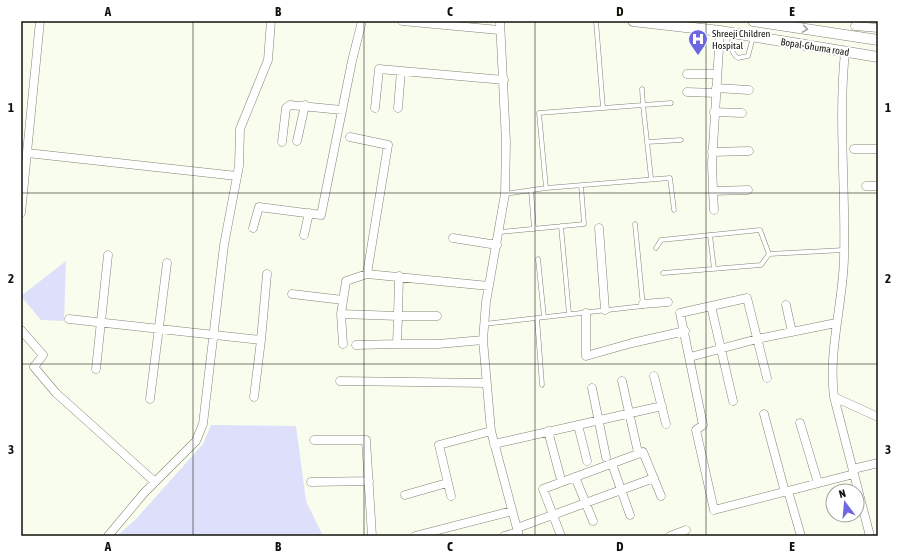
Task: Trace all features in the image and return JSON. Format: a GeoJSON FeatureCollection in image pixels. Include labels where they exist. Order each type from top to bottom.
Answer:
{"type":"FeatureCollection","features":[{"type":"Feature","properties":{"kind":"street"},"geometry":{"type":"LineString","coordinates":[[21,213],[25,157],[40,21]]}},
{"type":"Feature","properties":{"kind":"street"},"geometry":{"type":"LineString","coordinates":[[108,536],[155,482],[196,441],[203,424],[224,245],[237,176],[240,129],[268,60],[271,21]]}},
{"type":"Feature","properties":{"kind":"street"},"geometry":{"type":"LineString","coordinates":[[253,228],[259,207],[321,215],[362,21]]}},
{"type":"Feature","properties":{"kind":"street"},"geometry":{"type":"LineString","coordinates":[[402,21],[499,30]]}},
{"type":"Feature","properties":{"kind":"street"},"geometry":{"type":"LineString","coordinates":[[500,21],[499,30],[504,80],[506,142],[505,194],[498,245],[489,286],[484,324],[484,340],[486,383],[491,431],[518,532]]}},
{"type":"Feature","properties":{"kind":"street","name":"Bopal-Ghuma road"},"geometry":{"type":"LineString","coordinates":[[634,21],[720,31],[845,52],[878,56]]}},
{"type":"Feature","properties":{"kind":"street"},"geometry":{"type":"LineString","coordinates":[[753,21],[855,28],[878,28]]}},
{"type":"Feature","properties":{"kind":"street"},"geometry":{"type":"LineString","coordinates":[[855,28],[878,40]]}},
{"type":"Feature","properties":{"kind":"street"},"geometry":{"type":"LineString","coordinates":[[714,210],[712,152],[720,31]]}},
{"type":"Feature","properties":{"kind":"street"},"geometry":{"type":"LineString","coordinates":[[845,52],[843,92],[844,250],[836,323],[832,382],[834,397],[870,536]]}},
{"type":"Feature","properties":{"kind":"street"},"geometry":{"type":"LineString","coordinates":[[375,108],[379,69],[504,80]]}},
{"type":"Feature","properties":{"kind":"street"},"geometry":{"type":"LineString","coordinates":[[398,108],[401,71]]}},
{"type":"Feature","properties":{"kind":"street"},"geometry":{"type":"LineString","coordinates":[[687,74],[717,74]]}},
{"type":"Feature","properties":{"kind":"street"},"geometry":{"type":"LineString","coordinates":[[687,92],[748,90]]}},
{"type":"Feature","properties":{"kind":"street"},"geometry":{"type":"LineString","coordinates":[[282,142],[286,108],[290,105],[342,110]]}},
{"type":"Feature","properties":{"kind":"street"},"geometry":{"type":"LineString","coordinates":[[297,141],[305,106]]}},
{"type":"Feature","properties":{"kind":"street"},"geometry":{"type":"LineString","coordinates":[[714,112],[742,113]]}},
{"type":"Feature","properties":{"kind":"street"},"geometry":{"type":"LineString","coordinates":[[350,137],[388,145],[367,274]]}},
{"type":"Feature","properties":{"kind":"street"},"geometry":{"type":"LineString","coordinates":[[854,149],[878,148]]}},
{"type":"Feature","properties":{"kind":"street"},"geometry":{"type":"LineString","coordinates":[[712,152],[749,151]]}},
{"type":"Feature","properties":{"kind":"street"},"geometry":{"type":"LineString","coordinates":[[25,157],[237,176]]}},
{"type":"Feature","properties":{"kind":"street"},"geometry":{"type":"LineString","coordinates":[[866,186],[878,186]]}},
{"type":"Feature","properties":{"kind":"street"},"geometry":{"type":"LineString","coordinates":[[713,191],[748,190]]}},
{"type":"Feature","properties":{"kind":"street"},"geometry":{"type":"LineString","coordinates":[[304,235],[309,213]]}},
{"type":"Feature","properties":{"kind":"street"},"geometry":{"type":"LineString","coordinates":[[599,228],[605,310]]}},
{"type":"Feature","properties":{"kind":"street"},"geometry":{"type":"LineString","coordinates":[[453,238],[498,245]]}},
{"type":"Feature","properties":{"kind":"street"},"geometry":{"type":"LineString","coordinates":[[96,369],[108,255]]}},
{"type":"Feature","properties":{"kind":"street"},"geometry":{"type":"LineString","coordinates":[[150,399],[166,263]]}},
{"type":"Feature","properties":{"kind":"street"},"geometry":{"type":"LineString","coordinates":[[254,397],[267,274]]}},
{"type":"Feature","properties":{"kind":"street"},"geometry":{"type":"LineString","coordinates":[[343,344],[341,314],[346,281],[367,274],[489,286]]}},
{"type":"Feature","properties":{"kind":"street"},"geometry":{"type":"LineString","coordinates":[[397,344],[399,276]]}},
{"type":"Feature","properties":{"kind":"street"},"geometry":{"type":"LineString","coordinates":[[292,294],[343,300]]}},
{"type":"Feature","properties":{"kind":"street"},"geometry":{"type":"LineString","coordinates":[[767,378],[747,298],[680,313],[685,331],[703,425],[696,430],[714,510],[787,492],[878,463]]}},
{"type":"Feature","properties":{"kind":"street"},"geometry":{"type":"LineString","coordinates":[[643,304],[668,302]]}},
{"type":"Feature","properties":{"kind":"street"},"geometry":{"type":"LineString","coordinates":[[786,305],[792,332]]}},
{"type":"Feature","properties":{"kind":"street"},"geometry":{"type":"LineString","coordinates":[[711,306],[733,400]]}},
{"type":"Feature","properties":{"kind":"street"},"geometry":{"type":"LineString","coordinates":[[586,313],[586,356],[632,343],[685,331]]}},
{"type":"Feature","properties":{"kind":"street"},"geometry":{"type":"LineString","coordinates":[[341,314],[437,316]]}},
{"type":"Feature","properties":{"kind":"street"},"geometry":{"type":"LineString","coordinates":[[69,319],[100,321],[260,340]]}},
{"type":"Feature","properties":{"kind":"street"},"geometry":{"type":"LineString","coordinates":[[690,357],[757,339],[836,323]]}},
{"type":"Feature","properties":{"kind":"street"},"geometry":{"type":"LineString","coordinates":[[21,330],[43,355],[34,367],[56,393],[155,482]]}},
{"type":"Feature","properties":{"kind":"street"},"geometry":{"type":"LineString","coordinates":[[356,345],[438,344],[484,340]]}},
{"type":"Feature","properties":{"kind":"street"},"geometry":{"type":"LineString","coordinates":[[654,376],[666,424]]}},
{"type":"Feature","properties":{"kind":"street"},"geometry":{"type":"LineString","coordinates":[[622,381],[637,448]]}},
{"type":"Feature","properties":{"kind":"street"},"geometry":{"type":"LineString","coordinates":[[340,382],[486,383]]}},
{"type":"Feature","properties":{"kind":"street"},"geometry":{"type":"LineString","coordinates":[[592,388],[606,457]]}},
{"type":"Feature","properties":{"kind":"street"},"geometry":{"type":"LineString","coordinates":[[834,397],[878,417]]}},
{"type":"Feature","properties":{"kind":"street"},"geometry":{"type":"LineString","coordinates":[[494,444],[662,406]]}},
{"type":"Feature","properties":{"kind":"street"},"geometry":{"type":"LineString","coordinates":[[764,414],[801,536]]}},
{"type":"Feature","properties":{"kind":"street"},"geometry":{"type":"LineString","coordinates":[[800,423],[818,483]]}},
{"type":"Feature","properties":{"kind":"street"},"geometry":{"type":"LineString","coordinates":[[578,425],[587,461]]}},
{"type":"Feature","properties":{"kind":"street"},"geometry":{"type":"LineString","coordinates":[[451,496],[439,446],[491,431]]}},
{"type":"Feature","properties":{"kind":"street"},"geometry":{"type":"LineString","coordinates":[[548,431],[560,476]]}},
{"type":"Feature","properties":{"kind":"street"},"geometry":{"type":"LineString","coordinates":[[314,440],[366,440],[372,536]]}},
{"type":"Feature","properties":{"kind":"street"},"geometry":{"type":"LineString","coordinates":[[560,536],[543,489],[644,452],[661,496]]}},
{"type":"Feature","properties":{"kind":"street"},"geometry":{"type":"LineString","coordinates":[[612,464],[630,516]]}},
{"type":"Feature","properties":{"kind":"street"},"geometry":{"type":"LineString","coordinates":[[575,477],[593,521]]}},
{"type":"Feature","properties":{"kind":"street"},"geometry":{"type":"LineString","coordinates":[[504,536],[518,532],[553,515],[654,478]]}},
{"type":"Feature","properties":{"kind":"street"},"geometry":{"type":"LineString","coordinates":[[311,482],[369,481]]}},
{"type":"Feature","properties":{"kind":"street"},"geometry":{"type":"LineString","coordinates":[[405,495],[447,483]]}},
{"type":"Feature","properties":{"kind":"street"},"geometry":{"type":"LineString","coordinates":[[415,536],[512,511]]}},
{"type":"Feature","properties":{"kind":"street"},"geometry":{"type":"LineString","coordinates":[[670,536],[686,530]]}},
{"type":"Feature","properties":{"kind":"lane"},"geometry":{"type":"LineString","coordinates":[[596,21],[603,108]]}},
{"type":"Feature","properties":{"kind":"lane"},"geometry":{"type":"LineString","coordinates":[[733,33],[733,53],[738,58],[748,56],[753,37]]}},
{"type":"Feature","properties":{"kind":"lane"},"geometry":{"type":"LineString","coordinates":[[642,89],[651,178]]}},
{"type":"Feature","properties":{"kind":"lane"},"geometry":{"type":"LineString","coordinates":[[546,188],[539,113],[671,103]]}},
{"type":"Feature","properties":{"kind":"lane"},"geometry":{"type":"LineString","coordinates":[[647,142],[681,140]]}},
{"type":"Feature","properties":{"kind":"lane"},"geometry":{"type":"LineString","coordinates":[[505,194],[546,188],[651,178],[670,178],[674,210]]}},
{"type":"Feature","properties":{"kind":"lane"},"geometry":{"type":"LineString","coordinates":[[500,232],[584,224],[581,185]]}},
{"type":"Feature","properties":{"kind":"lane"},"geometry":{"type":"LineString","coordinates":[[531,190],[534,229]]}},
{"type":"Feature","properties":{"kind":"lane"},"geometry":{"type":"LineString","coordinates":[[484,324],[643,306],[635,224]]}},
{"type":"Feature","properties":{"kind":"lane"},"geometry":{"type":"LineString","coordinates":[[561,226],[569,314]]}},
{"type":"Feature","properties":{"kind":"lane"},"geometry":{"type":"LineString","coordinates":[[656,248],[661,240],[760,230],[769,254]]}},
{"type":"Feature","properties":{"kind":"lane"},"geometry":{"type":"LineString","coordinates":[[710,235],[714,269]]}},
{"type":"Feature","properties":{"kind":"lane"},"geometry":{"type":"LineString","coordinates":[[769,254],[844,250]]}},
{"type":"Feature","properties":{"kind":"lane"},"geometry":{"type":"LineString","coordinates":[[663,273],[761,265],[769,254]]}},
{"type":"Feature","properties":{"kind":"lane"},"geometry":{"type":"LineString","coordinates":[[538,259],[544,317]]}},
{"type":"Feature","properties":{"kind":"lane"},"geometry":{"type":"LineString","coordinates":[[538,318],[542,385]]}},
{"type":"Feature","properties":{"kind":"shaded area"},"geometry":{"type":"Polygon","coordinates":[[[66,261],[64,321],[41,320],[21,296],[66,261]]]}},
{"type":"Feature","properties":{"kind":"shaded area"},"geometry":{"type":"Polygon","coordinates":[[[211,425],[296,426],[306,501],[323,536],[117,536],[136,519],[203,444],[211,425]]]}},
{"type":"Feature","properties":{"kind":"place","name":"Shreeji Children Hospital"},"geometry":{"type":"Point","coordinates":[698,56]}}]}
